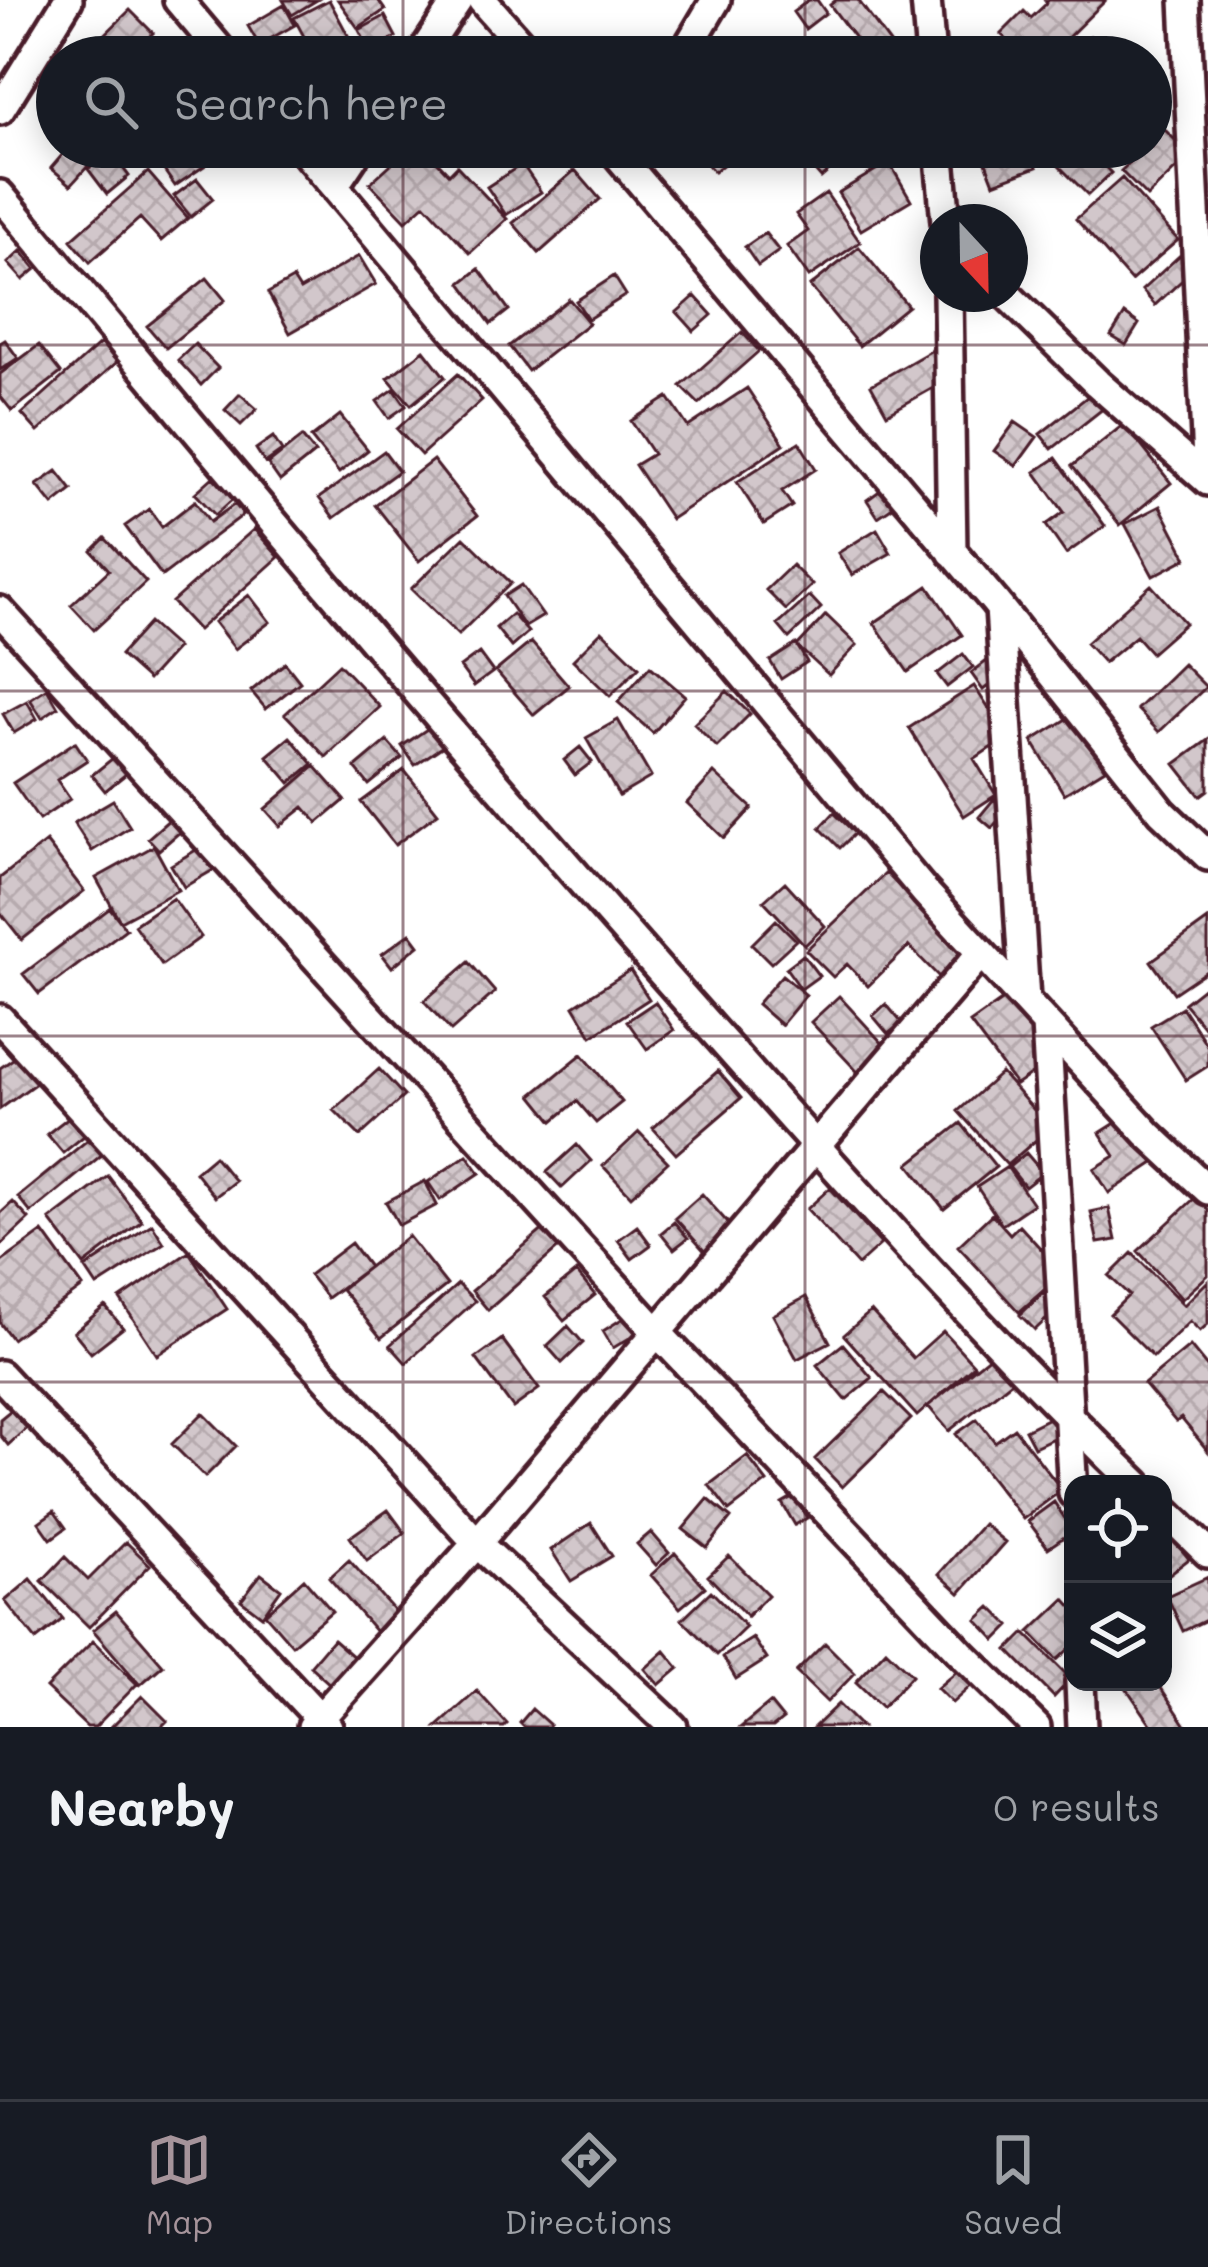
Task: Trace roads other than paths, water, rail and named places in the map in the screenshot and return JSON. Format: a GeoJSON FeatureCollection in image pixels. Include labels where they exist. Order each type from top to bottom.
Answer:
{"type":"FeatureCollection","features":[{"type":"Feature","properties":{"kind":"street"},"geometry":{"type":"LineString","coordinates":[[46,36],[68,0]]}},
{"type":"Feature","properties":{"kind":"street"},"geometry":{"type":"LineString","coordinates":[[178,0],[208,36]]}},
{"type":"Feature","properties":{"kind":"street"},"geometry":{"type":"LineString","coordinates":[[434,36],[458,0]]}},
{"type":"Feature","properties":{"kind":"street"},"geometry":{"type":"LineString","coordinates":[[482,0],[514,36]]}},
{"type":"Feature","properties":{"kind":"street"},"geometry":{"type":"LineString","coordinates":[[695,36],[716,0]]}},
{"type":"Feature","properties":{"kind":"street"},"geometry":{"type":"LineString","coordinates":[[926,0],[929,36]]}},
{"type":"Feature","properties":{"kind":"street"},"geometry":{"type":"LineString","coordinates":[[1186,0],[1200,158],[1208,481]]}},
{"type":"Feature","properties":{"kind":"street"},"geometry":{"type":"LineString","coordinates":[[0,110],[36,52]]}},
{"type":"Feature","properties":{"kind":"street"},"geometry":{"type":"LineString","coordinates":[[319,168],[925,892],[1148,1134],[1208,1190]]}},
{"type":"Feature","properties":{"kind":"street"},"geometry":{"type":"LineString","coordinates":[[334,186],[346,168]]}},
{"type":"Feature","properties":{"kind":"street"},"geometry":{"type":"LineString","coordinates":[[634,168],[1000,608],[1162,812],[1208,856]]}},
{"type":"Feature","properties":{"kind":"street"},"geometry":{"type":"LineString","coordinates":[[941,168],[944,204]]}},
{"type":"Feature","properties":{"kind":"street"},"geometry":{"type":"LineString","coordinates":[[0,195],[516,809],[817,1148],[1128,1475]]}},
{"type":"Feature","properties":{"kind":"street"},"geometry":{"type":"LineString","coordinates":[[948,312],[952,552]]}},
{"type":"Feature","properties":{"kind":"street"},"geometry":{"type":"LineString","coordinates":[[1024,312],[1096,383],[1208,481]]}},
{"type":"Feature","properties":{"kind":"street"},"geometry":{"type":"LineString","coordinates":[[1000,608],[1024,1000]]}},
{"type":"Feature","properties":{"kind":"street"},"geometry":{"type":"LineString","coordinates":[[0,611],[656,1331],[1036,1727]]}},
{"type":"Feature","properties":{"kind":"street"},"geometry":{"type":"LineString","coordinates":[[0,1375],[320,1725],[981,953]]}},
{"type":"Feature","properties":{"kind":"street"},"geometry":{"type":"LineString","coordinates":[[0,1019],[477,1543],[673,1727]]}},
{"type":"Feature","properties":{"kind":"street"},"geometry":{"type":"LineString","coordinates":[[1046,1024],[1072,1475]]}},
{"type":"Feature","properties":{"kind":"street"},"geometry":{"type":"LineString","coordinates":[[1172,1518],[1208,1553]]}},
{"type":"Feature","properties":{"kind":"street"},"geometry":{"type":"LineString","coordinates":[[1080,1691],[1082,1727]]}}]}
